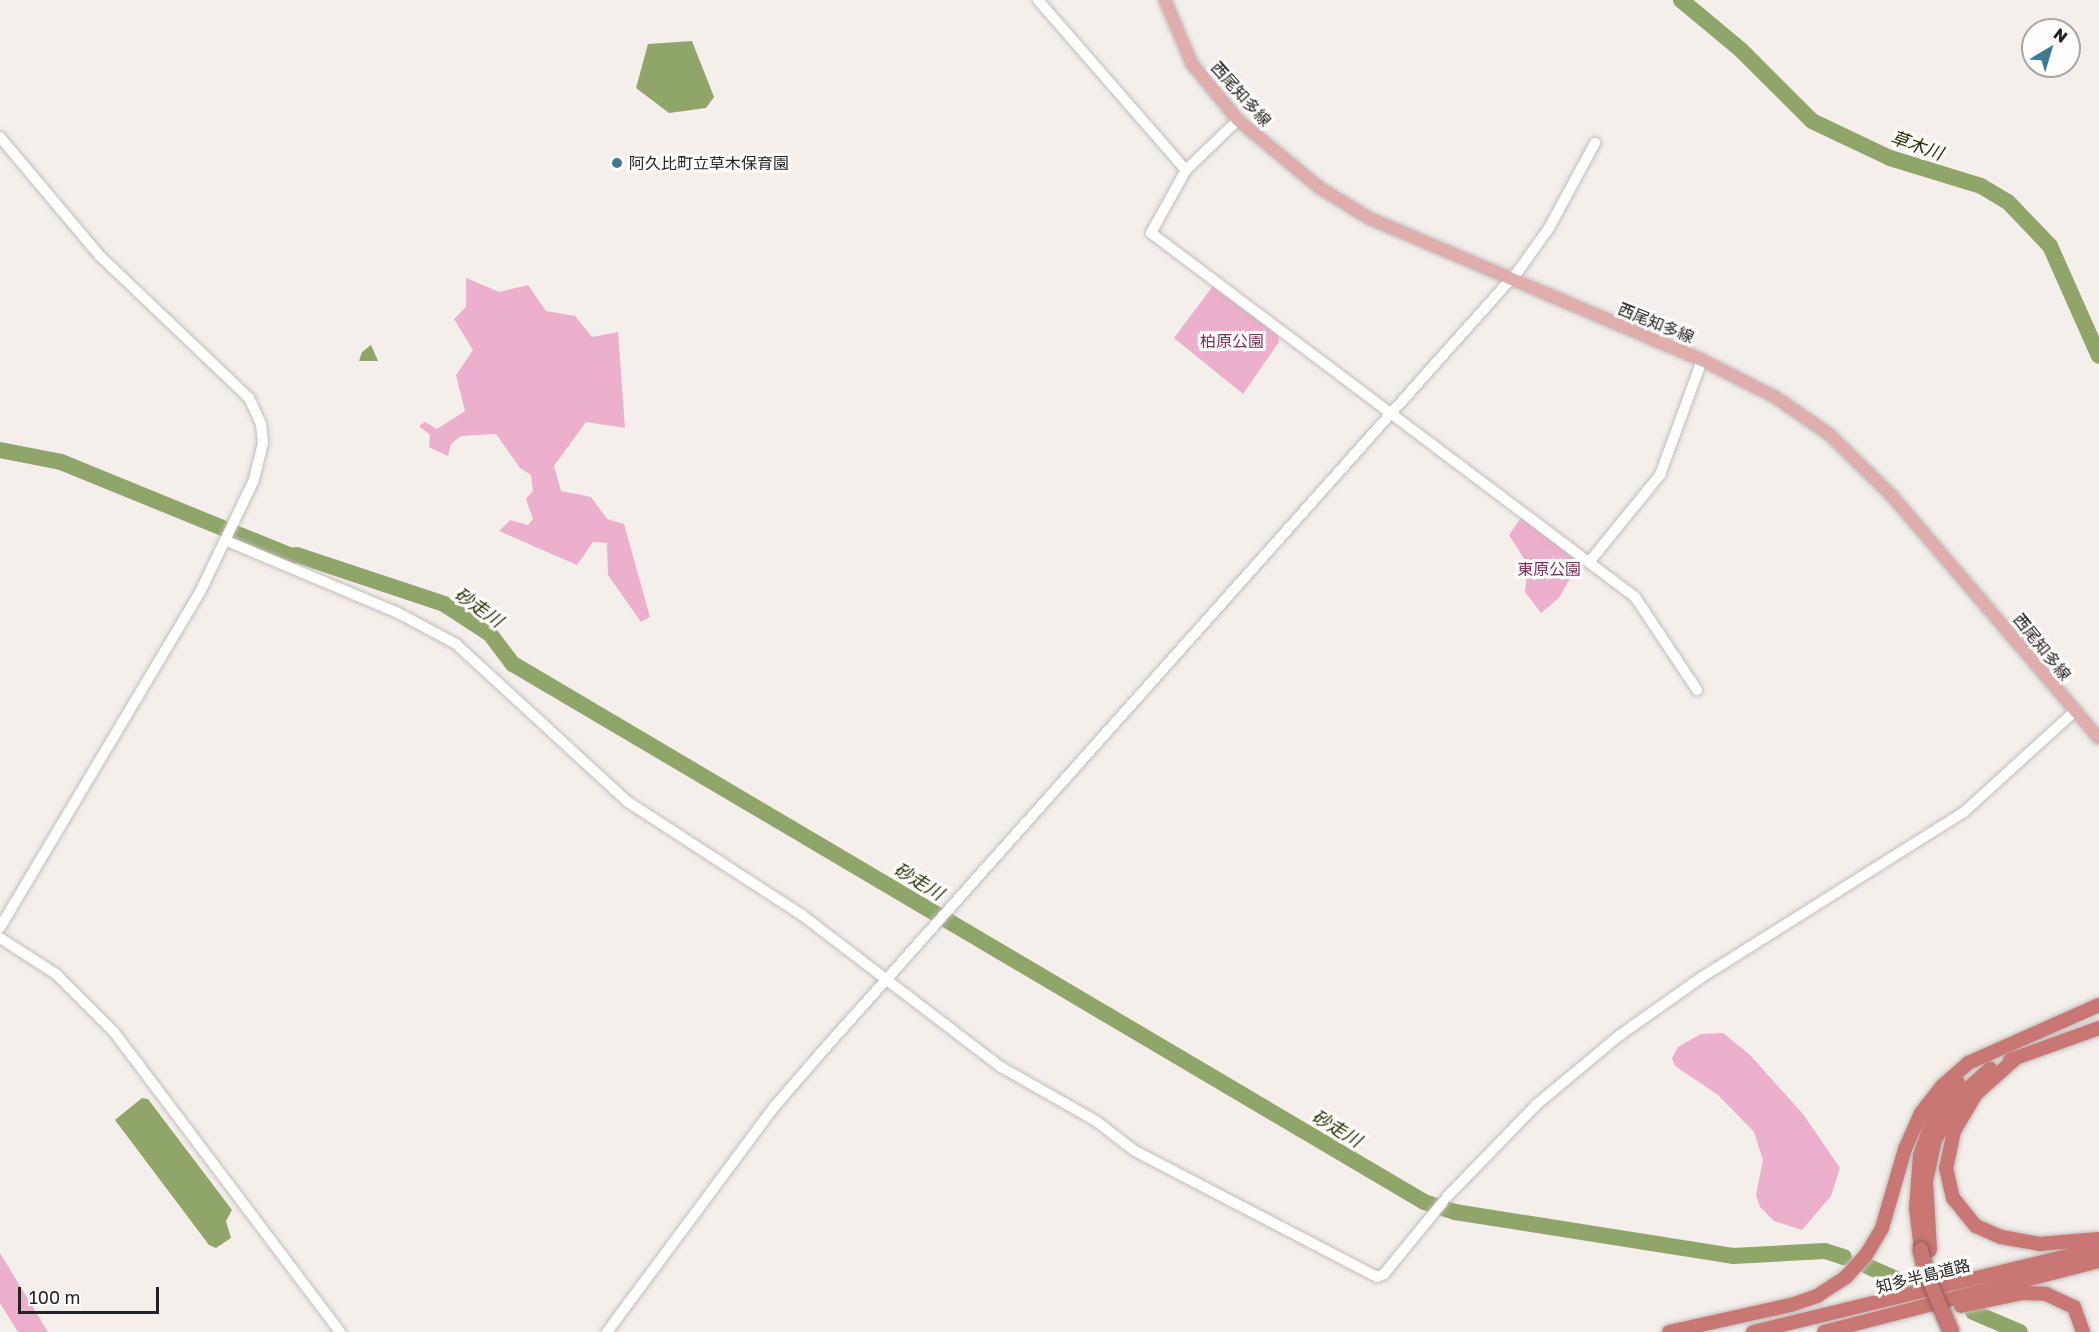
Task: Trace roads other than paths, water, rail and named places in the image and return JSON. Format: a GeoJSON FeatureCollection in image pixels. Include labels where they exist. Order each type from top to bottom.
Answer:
{"type":"FeatureCollection","features":[{"type":"Feature","properties":{"kind":"highway"},"geometry":{"type":"LineString","coordinates":[[1669,1332],[1791,1305],[1817,1296],[1846,1277],[1866,1255],[1882,1228],[1905,1149],[1921,1113],[1956,1072],[2020,1038],[2099,1005]]}},
{"type":"Feature","properties":{"kind":"highway"},"geometry":{"type":"LineString","coordinates":[[1952,1332],[1926,1273],[1926,1181],[1935,1140],[1969,1086],[1987,1071],[2099,1028]]}},
{"type":"Feature","properties":{"kind":"highway"},"geometry":{"type":"LineString","coordinates":[[1961,1332],[1935,1276],[1926,1249],[1916,1190],[1923,1142],[1950,1090],[1985,1056]]}},
{"type":"Feature","properties":{"kind":"highway"},"geometry":{"type":"LineString","coordinates":[[2016,1058],[1983,1085],[1958,1121],[1946,1155],[1946,1177],[1953,1198],[1977,1226],[2007,1239],[2054,1244],[2099,1239]]}},
{"type":"Feature","properties":{"kind":"highway","name":"知多半島道路"},"geometry":{"type":"LineString","coordinates":[[1753,1332],[2099,1248]]}},
{"type":"Feature","properties":{"kind":"highway","name":"知多半島道路"},"geometry":{"type":"LineString","coordinates":[[1824,1332],[2099,1261]]}},
{"type":"Feature","properties":{"kind":"highway"},"geometry":{"type":"LineString","coordinates":[[1856,1332],[1968,1304],[2035,1293],[2054,1295],[2074,1307],[2083,1332]]}},
{"type":"Feature","properties":{"kind":"main road","name":"西尾知多線"},"geometry":{"type":"LineString","coordinates":[[1164,0],[1192,64],[1238,120],[1300,174],[1369,218],[1702,360],[1774,397],[1830,435],[1865,469],[1965,579],[2099,738]]}},
{"type":"Feature","properties":{"kind":"street"},"geometry":{"type":"LineString","coordinates":[[1038,0],[1185,170]]}},
{"type":"Feature","properties":{"kind":"street"},"geometry":{"type":"LineString","coordinates":[[1238,120],[1185,170],[1151,233],[1635,597],[1697,690]]}},
{"type":"Feature","properties":{"kind":"street"},"geometry":{"type":"LineString","coordinates":[[0,137],[100,256],[235,384],[255,408],[263,431],[262,453],[230,534],[141,695],[0,928]]}},
{"type":"Feature","properties":{"kind":"street"},"geometry":{"type":"LineString","coordinates":[[607,1332],[776,1106],[1508,279],[1549,228],[1595,143]]}},
{"type":"Feature","properties":{"kind":"street"},"geometry":{"type":"LineString","coordinates":[[1590,561],[1660,475],[1702,360]]}},
{"type":"Feature","properties":{"kind":"street"},"geometry":{"type":"LineString","coordinates":[[230,534],[398,613],[456,644],[628,802],[802,915],[1001,1067],[1096,1121],[1135,1151],[1258,1212],[1365,1274],[1377,1277],[1384,1274],[1445,1200],[1536,1105],[1620,1035],[1702,977],[1964,812],[2074,711]]}},
{"type":"Feature","properties":{"kind":"street"},"geometry":{"type":"LineString","coordinates":[[0,939],[56,974],[114,1032],[340,1332]]}},
{"type":"Feature","properties":{"kind":"waterway","name":"草木川"},"geometry":{"type":"LineString","coordinates":[[1681,0],[1741,50],[1812,121],[1890,158],[1981,186],[2008,202],[2050,246],[2099,356]]}},
{"type":"Feature","properties":{"kind":"waterway","name":"砂走川"},"geometry":{"type":"LineString","coordinates":[[0,450],[61,462],[291,556],[297,555],[444,604],[490,634],[513,664],[1424,1202],[1455,1212],[1733,1256],[1825,1251],[1844,1257]]}},
{"type":"Feature","properties":{"kind":"waterway","name":"砂走川"},"geometry":{"type":"LineString","coordinates":[[1867,1266],[1912,1286]]}},
{"type":"Feature","properties":{"kind":"waterway","name":"砂走川"},"geometry":{"type":"LineString","coordinates":[[1973,1312],[2020,1332]]}},
{"type":"Feature","properties":{"kind":"place","name":"阿久比町立草木保育園"},"geometry":{"type":"Point","coordinates":[617,163]}},
{"type":"Feature","properties":{"kind":"park label","name":"柏原公園"},"geometry":{"type":"Point","coordinates":[1232,341]}},
{"type":"Feature","properties":{"kind":"park label","name":"東原公園"},"geometry":{"type":"Point","coordinates":[1549,569]}}]}
